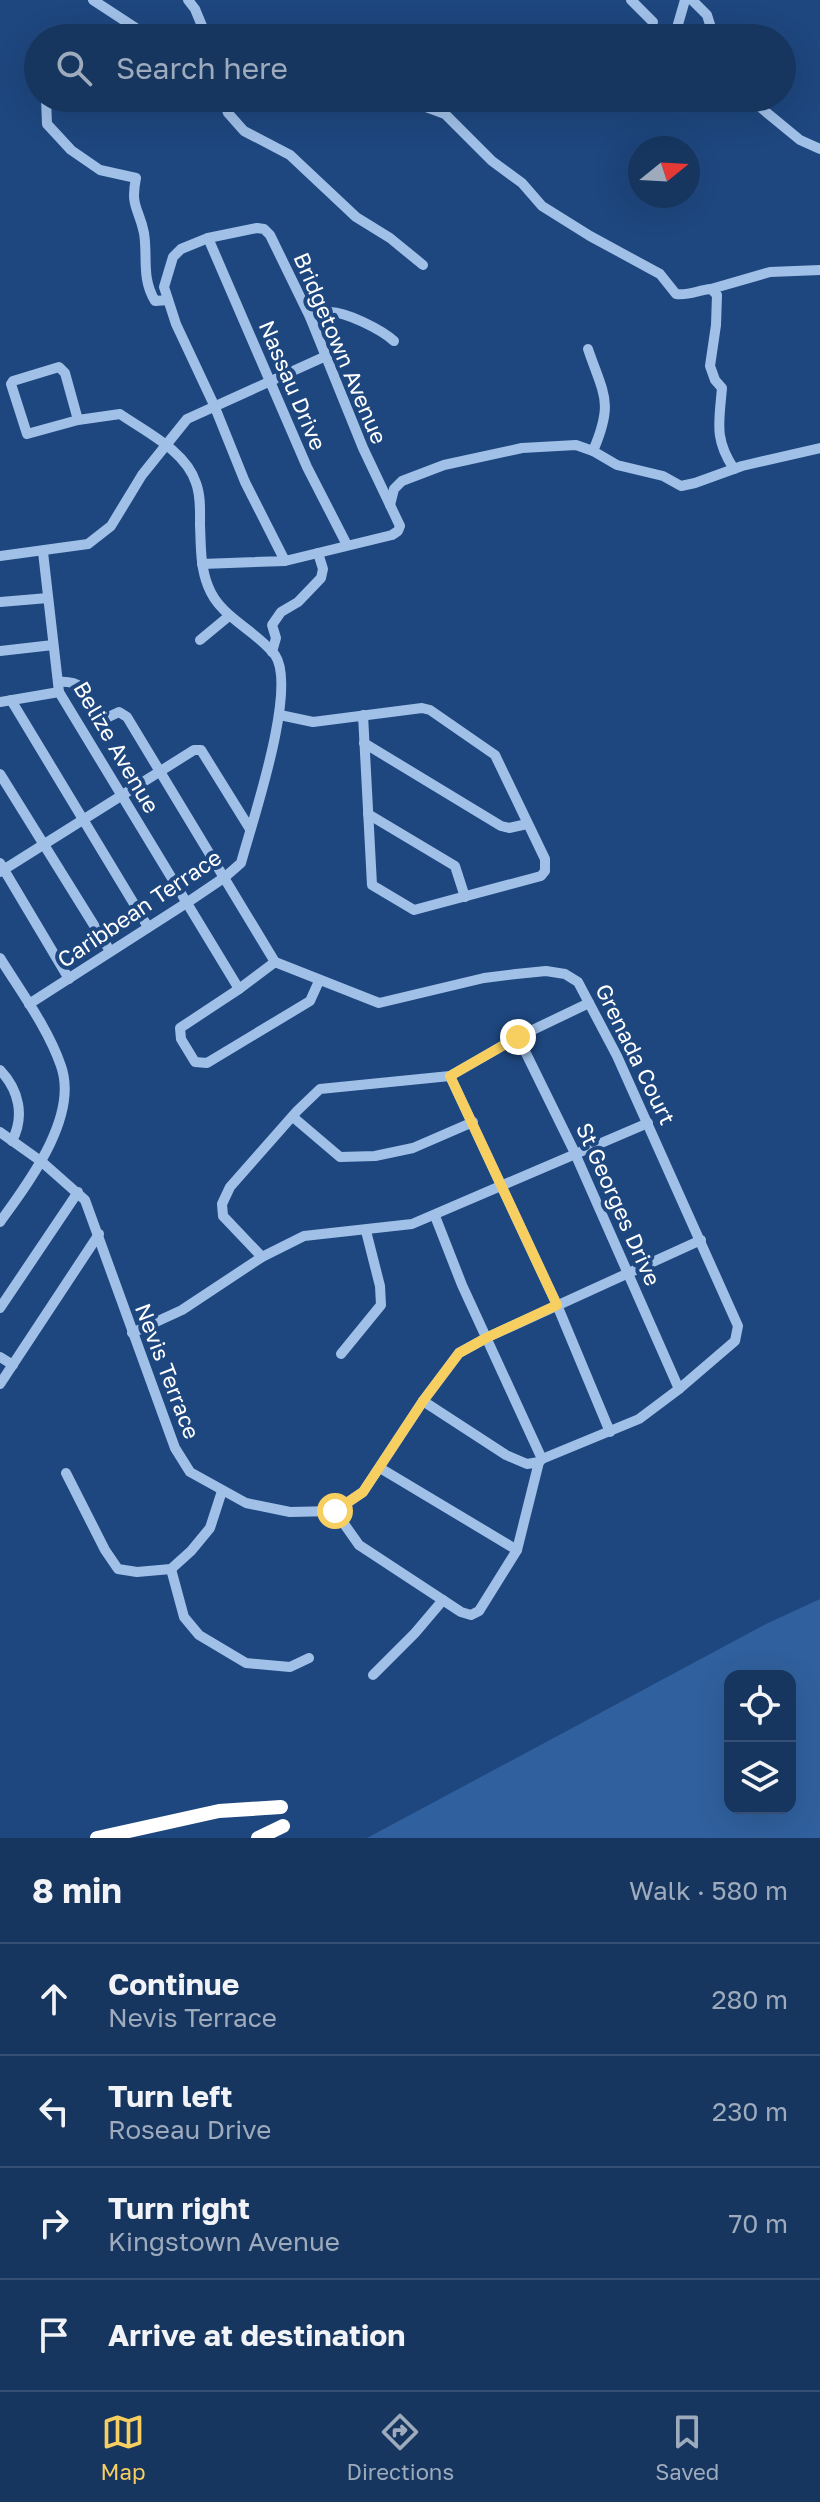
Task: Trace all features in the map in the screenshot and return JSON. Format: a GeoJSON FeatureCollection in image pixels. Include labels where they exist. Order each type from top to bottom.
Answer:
{"type":"FeatureCollection","features":[{"type":"Feature","properties":{"kind":"highway"},"geometry":{"type":"LineString","coordinates":[[97,1838],[219,1811],[281,1807]]}},
{"type":"Feature","properties":{"kind":"highway"},"geometry":{"type":"LineString","coordinates":[[258,1838],[283,1826]]}},
{"type":"Feature","properties":{"kind":"street"},"geometry":{"type":"LineString","coordinates":[[93,0],[130,24]]}},
{"type":"Feature","properties":{"kind":"street"},"geometry":{"type":"LineString","coordinates":[[188,0],[201,24]]}},
{"type":"Feature","properties":{"kind":"street"},"geometry":{"type":"LineString","coordinates":[[631,0],[653,22]]}},
{"type":"Feature","properties":{"kind":"street"},"geometry":{"type":"LineString","coordinates":[[678,24],[685,0]]}},
{"type":"Feature","properties":{"kind":"street"},"geometry":{"type":"LineString","coordinates":[[692,0],[707,15],[710,24]]}},
{"type":"Feature","properties":{"kind":"street"},"geometry":{"type":"LineString","coordinates":[[47,112],[47,124],[71,150],[100,170],[136,178],[133,202],[144,233],[143,259],[148,290],[155,301],[168,300]]}},
{"type":"Feature","properties":{"kind":"street"},"geometry":{"type":"LineString","coordinates":[[228,112],[244,131],[290,155],[356,217],[390,238],[423,265]]}},
{"type":"Feature","properties":{"kind":"street"},"geometry":{"type":"LineString","coordinates":[[440,112],[492,161],[522,183],[542,206],[660,274],[676,294],[686,296],[770,272],[820,270]]}},
{"type":"Feature","properties":{"kind":"street"},"geometry":{"type":"LineString","coordinates":[[766,112],[800,140],[820,149]]}},
{"type":"Feature","properties":{"kind":"street","name":"Bridgetown Avenue"},"geometry":{"type":"LineString","coordinates":[[285,561],[245,482],[164,287],[173,257],[181,249],[208,238],[264,229],[270,235],[310,317],[363,448],[400,526],[392,535],[347,545]]}},
{"type":"Feature","properties":{"kind":"street","name":"Nassau Drive"},"geometry":{"type":"LineString","coordinates":[[208,238],[307,467],[347,545]]}},
{"type":"Feature","properties":{"kind":"street"},"geometry":{"type":"LineString","coordinates":[[711,289],[717,295],[710,366],[722,388],[718,430],[720,449],[734,469]]}},
{"type":"Feature","properties":{"kind":"street"},"geometry":{"type":"LineString","coordinates":[[310,317],[324,312],[339,313],[385,333],[394,341]]}},
{"type":"Feature","properties":{"kind":"street"},"geometry":{"type":"LineString","coordinates":[[588,349],[606,411],[603,428],[593,451]]}},
{"type":"Feature","properties":{"kind":"street"},"geometry":{"type":"LineString","coordinates":[[0,556],[88,544],[100,537],[111,526],[125,499],[187,419],[326,356]]}},
{"type":"Feature","properties":{"kind":"street"},"geometry":{"type":"LineString","coordinates":[[78,420],[65,373],[59,367],[11,384],[27,434],[78,420],[120,414],[182,460],[193,473],[198,486],[202,564],[208,588],[229,616],[272,652],[276,638],[273,622],[321,578],[323,569],[318,553]]}},
{"type":"Feature","properties":{"kind":"street"},"geometry":{"type":"LineString","coordinates":[[390,505],[394,489],[402,481],[444,465],[541,446],[576,445],[593,451],[606,461],[663,476],[681,486],[734,469],[820,448]]}},
{"type":"Feature","properties":{"kind":"street"},"geometry":{"type":"LineString","coordinates":[[202,564],[285,561],[347,545]]}},
{"type":"Feature","properties":{"kind":"street","name":"Belize Avenue"},"geometry":{"type":"LineString","coordinates":[[43,552],[58,687],[120,796],[239,989]]}},
{"type":"Feature","properties":{"kind":"street"},"geometry":{"type":"LineString","coordinates":[[0,602],[48,598]]}},
{"type":"Feature","properties":{"kind":"street"},"geometry":{"type":"LineString","coordinates":[[200,640],[229,616]]}},
{"type":"Feature","properties":{"kind":"street"},"geometry":{"type":"LineString","coordinates":[[0,651],[53,645]]}},
{"type":"Feature","properties":{"kind":"street","name":"Caribbean Terrace"},"geometry":{"type":"LineString","coordinates":[[29,1004],[188,902],[241,863],[280,715],[281,670],[272,652]]}},
{"type":"Feature","properties":{"kind":"street"},"geometry":{"type":"LineString","coordinates":[[148,927],[5,701],[73,681],[80,684],[100,721],[122,712],[275,962],[180,1028],[181,1039],[195,1062],[207,1063],[310,1001],[319,981]]}},
{"type":"Feature","properties":{"kind":"street"},"geometry":{"type":"LineString","coordinates":[[280,715],[313,722],[363,715],[422,708],[437,715],[495,755],[545,859],[545,871],[534,879],[414,910],[372,885],[363,715]]}},
{"type":"Feature","properties":{"kind":"street"},"geometry":{"type":"LineString","coordinates":[[364,743],[501,826],[509,828],[527,824]]}},
{"type":"Feature","properties":{"kind":"street"},"geometry":{"type":"LineString","coordinates":[[69,979],[1,868],[194,750],[201,750],[250,829]]}},
{"type":"Feature","properties":{"kind":"street"},"geometry":{"type":"LineString","coordinates":[[0,774],[110,951]]}},
{"type":"Feature","properties":{"kind":"street"},"geometry":{"type":"LineString","coordinates":[[368,814],[455,866],[465,897]]}},
{"type":"Feature","properties":{"kind":"street"},"geometry":{"type":"LineString","coordinates":[[0,958],[63,1068],[64,1096],[54,1139],[42,1162],[0,1222]]}},
{"type":"Feature","properties":{"kind":"street","name":"Grenada Court"},"geometry":{"type":"LineString","coordinates":[[275,962],[379,1003],[484,978],[546,971],[565,974],[578,982],[617,1056],[738,1326],[735,1341],[639,1419],[541,1460]]}},
{"type":"Feature","properties":{"kind":"street"},"geometry":{"type":"LineString","coordinates":[[262,1257],[223,1216],[222,1204],[230,1187],[320,1089],[450,1076],[518,1037],[589,1003]]}},
{"type":"Feature","properties":{"kind":"street","name":"St Georges Drive"},"geometry":{"type":"LineString","coordinates":[[518,1037],[576,1155],[679,1389]]}},
{"type":"Feature","properties":{"kind":"street"},"geometry":{"type":"LineString","coordinates":[[0,1070],[13,1085],[20,1113],[12,1141]]}},
{"type":"Feature","properties":{"kind":"street"},"geometry":{"type":"LineString","coordinates":[[450,1076],[557,1305],[610,1432]]}},
{"type":"Feature","properties":{"kind":"street"},"geometry":{"type":"LineString","coordinates":[[293,1117],[340,1157],[375,1156],[413,1148],[473,1122]]}},
{"type":"Feature","properties":{"kind":"street"},"geometry":{"type":"LineString","coordinates":[[132,1333],[182,1310],[262,1257],[304,1236],[412,1224],[648,1123]]}},
{"type":"Feature","properties":{"kind":"street","name":"Nevis Terrace"},"geometry":{"type":"LineString","coordinates":[[0,1132],[42,1162],[85,1200],[175,1448],[190,1472],[246,1503],[290,1512],[335,1511]]}},
{"type":"Feature","properties":{"kind":"street"},"geometry":{"type":"LineString","coordinates":[[0,1308],[78,1192]]}},
{"type":"Feature","properties":{"kind":"street"},"geometry":{"type":"LineString","coordinates":[[435,1216],[462,1285],[488,1337],[541,1460],[517,1550],[479,1611],[471,1615],[461,1612],[359,1545],[335,1511],[363,1492],[459,1353],[488,1337],[701,1240]]}},
{"type":"Feature","properties":{"kind":"street"},"geometry":{"type":"LineString","coordinates":[[341,1354],[381,1305],[380,1286],[366,1231]]}},
{"type":"Feature","properties":{"kind":"street"},"geometry":{"type":"LineString","coordinates":[[0,1384],[99,1234]]}},
{"type":"Feature","properties":{"kind":"street"},"geometry":{"type":"LineString","coordinates":[[0,1357],[13,1365]]}},
{"type":"Feature","properties":{"kind":"street"},"geometry":{"type":"LineString","coordinates":[[423,1401],[506,1455],[527,1464],[541,1460]]}},
{"type":"Feature","properties":{"kind":"street"},"geometry":{"type":"LineString","coordinates":[[380,1468],[517,1550]]}},
{"type":"Feature","properties":{"kind":"street"},"geometry":{"type":"LineString","coordinates":[[66,1473],[118,1569],[137,1572],[171,1569],[210,1528],[222,1491]]}},
{"type":"Feature","properties":{"kind":"street"},"geometry":{"type":"LineString","coordinates":[[171,1569],[184,1617],[199,1635],[246,1663],[290,1667],[309,1658]]}},
{"type":"Feature","properties":{"kind":"street"},"geometry":{"type":"LineString","coordinates":[[373,1675],[443,1600]]}},
{"type":"Feature","properties":{"kind":"shaded area"},"geometry":{"type":"Polygon","coordinates":[[[820,1599],[820,1838],[367,1838],[766,1624],[820,1599]]]}},
{"type":"Feature","properties":{"kind":"route"},"geometry":{"type":"LineString","coordinates":[[335,1511],[363,1492],[459,1353],[557,1305],[450,1076],[518,1037]]}}]}
